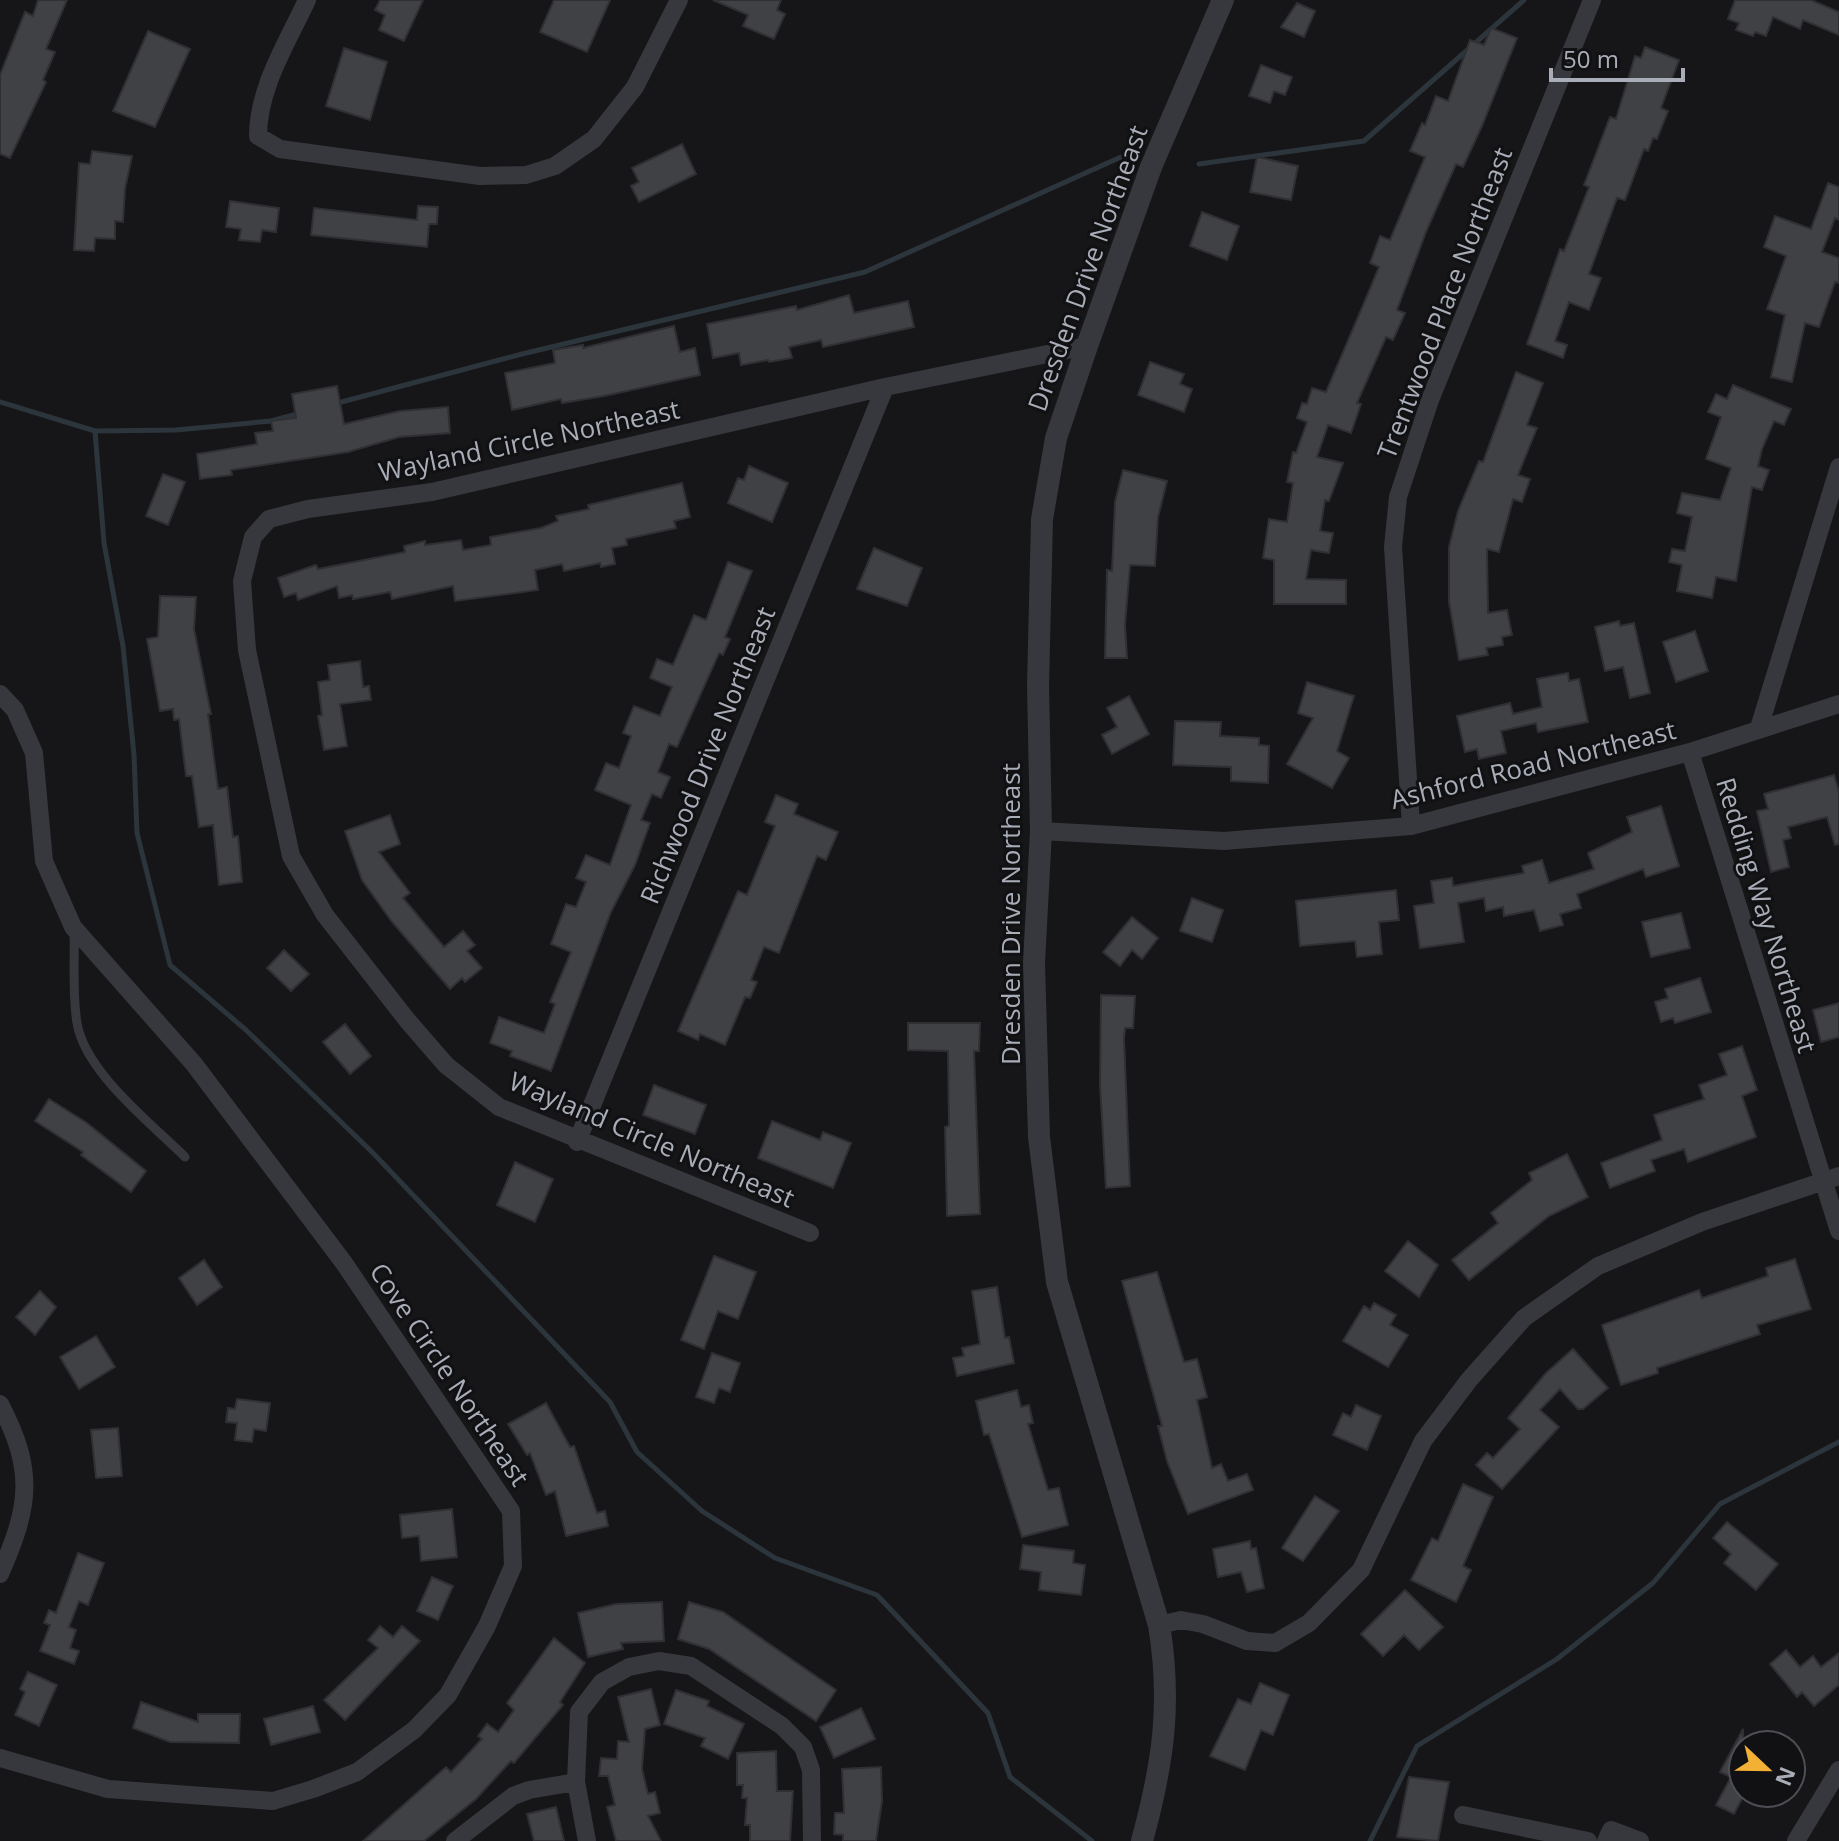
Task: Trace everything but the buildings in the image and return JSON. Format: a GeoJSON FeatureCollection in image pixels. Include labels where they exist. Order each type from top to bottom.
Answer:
{"type":"FeatureCollection","features":[{"type":"Feature","properties":{"kind":"street"},"geometry":{"type":"LineString","coordinates":[[307,0],[269,80],[258,118],[258,136],[280,149],[480,176],[526,175],[555,166],[600,131],[635,87],[679,0]]}},
{"type":"Feature","properties":{"kind":"street","name":"Dresden Drive Northeast"},"geometry":{"type":"LineString","coordinates":[[1142,1841],[1164,1745],[1167,1672],[1159,1625],[1057,1282],[1039,1137],[1034,963],[1041,831],[1038,685],[1042,519],[1056,438],[1087,346],[1151,167],[1223,0]]}},
{"type":"Feature","properties":{"kind":"street","name":"Trentwood Place Northeast"},"geometry":{"type":"LineString","coordinates":[[1411,826],[1393,547],[1398,497],[1430,400],[1592,0]]}},
{"type":"Feature","properties":{"kind":"street","name":"Wayland Circle Northeast"},"geometry":{"type":"LineString","coordinates":[[810,1233],[577,1142],[499,1107],[446,1065],[325,915],[291,856],[247,650],[242,581],[253,537],[269,519],[308,509],[432,492],[885,387],[1087,346]]}},
{"type":"Feature","properties":{"kind":"street","name":"Richwood Drive Northeast"},"geometry":{"type":"LineString","coordinates":[[577,1142],[885,387]]}},
{"type":"Feature","properties":{"kind":"street"},"geometry":{"type":"LineString","coordinates":[[1759,728],[1839,467]]}},
{"type":"Feature","properties":{"kind":"street","name":"Cove Circle Northeast"},"geometry":{"type":"LineString","coordinates":[[0,694],[15,710],[34,753],[44,861],[73,927],[194,1064],[344,1263],[511,1511],[513,1566],[487,1626],[448,1695],[414,1730],[357,1772],[313,1789],[273,1801],[108,1789],[0,1758]]}},
{"type":"Feature","properties":{"kind":"street","name":"Ashford Road Northeast"},"geometry":{"type":"LineString","coordinates":[[1041,831],[1224,841],[1411,826],[1690,752],[1839,704]]}},
{"type":"Feature","properties":{"kind":"street","name":"Redding Way Northeast"},"geometry":{"type":"LineString","coordinates":[[1690,752],[1831,1178],[1839,1231]]}},
{"type":"Feature","properties":{"kind":"street"},"geometry":{"type":"LineString","coordinates":[[1159,1625],[1181,1620],[1203,1624],[1247,1641],[1275,1643],[1309,1623],[1361,1570],[1423,1441],[1469,1380],[1524,1318],[1598,1266],[1702,1222],[1831,1178]]}},
{"type":"Feature","properties":{"kind":"street"},"geometry":{"type":"LineString","coordinates":[[0,1404],[18,1438],[26,1482],[20,1529],[0,1574]]}},
{"type":"Feature","properties":{"kind":"street"},"geometry":{"type":"LineString","coordinates":[[587,1841],[576,1782],[579,1712],[602,1682],[629,1667],[659,1661],[691,1666],[782,1726],[803,1747],[811,1770],[812,1841]]}},
{"type":"Feature","properties":{"kind":"street"},"geometry":{"type":"LineString","coordinates":[[1796,1841],[1839,1770]]}},
{"type":"Feature","properties":{"kind":"street"},"geometry":{"type":"LineString","coordinates":[[455,1841],[513,1796],[576,1782]]}},
{"type":"Feature","properties":{"kind":"street"},"geometry":{"type":"LineString","coordinates":[[1463,1815],[1588,1841]]}},
{"type":"Feature","properties":{"kind":"street"},"geometry":{"type":"LineString","coordinates":[[1606,1841],[1611,1830],[1640,1841]]}},
{"type":"Feature","properties":{"kind":"lane"},"geometry":{"type":"LineString","coordinates":[[73,927],[77,1025],[86,1048],[116,1089],[185,1157]]}},
{"type":"Feature","properties":{"kind":"waterway"},"geometry":{"type":"LineString","coordinates":[[1199,164],[1364,141],[1524,0]]}},
{"type":"Feature","properties":{"kind":"waterway"},"geometry":{"type":"LineString","coordinates":[[334,404],[522,354],[865,272],[1121,157]]}},
{"type":"Feature","properties":{"kind":"waterway"},"geometry":{"type":"LineString","coordinates":[[0,402],[95,431],[176,430],[271,421],[301,413]]}},
{"type":"Feature","properties":{"kind":"waterway"},"geometry":{"type":"LineString","coordinates":[[95,431],[104,543],[123,646],[134,755],[137,833],[170,965],[246,1030],[373,1153],[610,1402],[637,1452],[702,1511],[775,1558],[877,1595],[988,1713],[1010,1777],[1092,1841]]}},
{"type":"Feature","properties":{"kind":"waterway"},"geometry":{"type":"LineString","coordinates":[[1370,1841],[1417,1746],[1557,1659],[1653,1583],[1720,1504],[1839,1442]]}}]}
